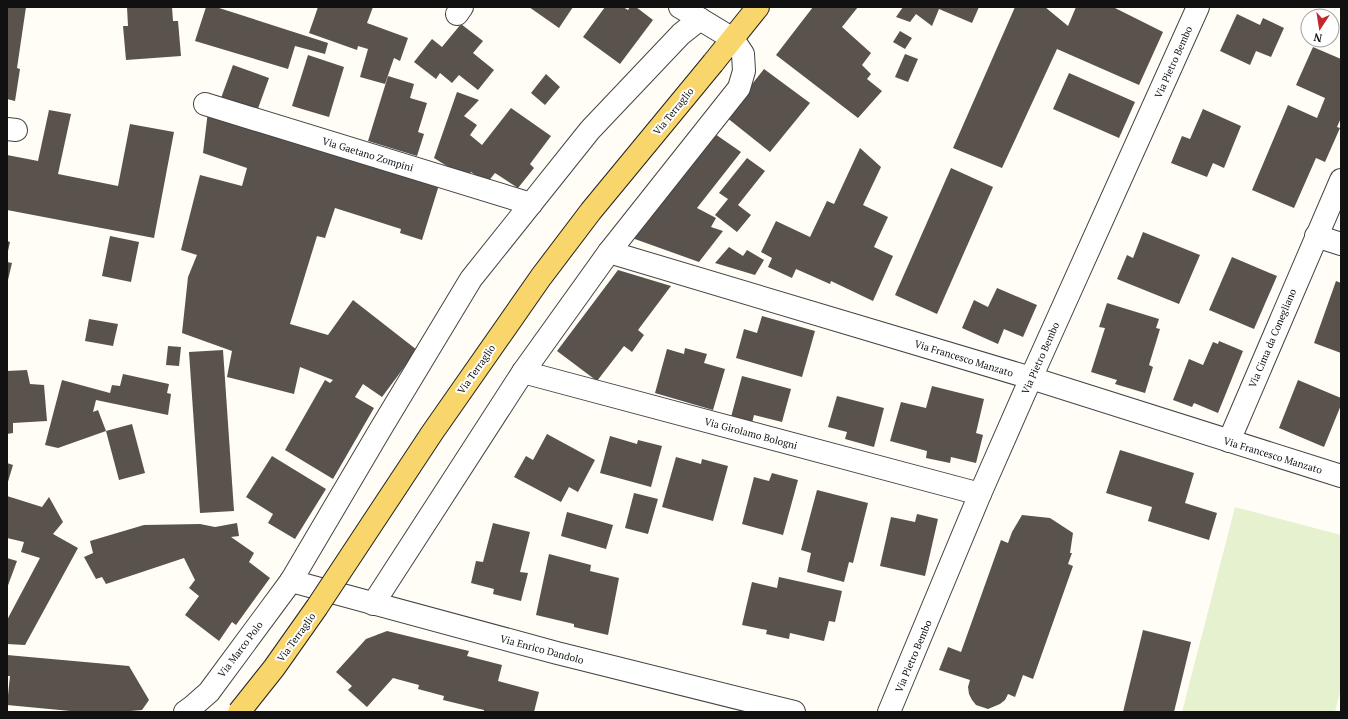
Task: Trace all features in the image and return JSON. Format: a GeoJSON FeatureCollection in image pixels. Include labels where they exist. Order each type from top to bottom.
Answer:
{"type":"FeatureCollection","features":[{"type":"Feature","properties":{"kind":"main road","name":"Via Terraglio"},"geometry":{"type":"LineString","coordinates":[[239,712],[274,668],[317,607],[432,433],[542,277],[591,211],[758,7]]}},
{"type":"Feature","properties":{"kind":"street"},"geometry":{"type":"LineString","coordinates":[[373,604],[523,372],[609,252],[739,88],[744,71],[743,54],[733,39],[680,7]]}},
{"type":"Feature","properties":{"kind":"street","name":"Via Pietro Bembo"},"geometry":{"type":"LineString","coordinates":[[889,712],[980,494],[1198,7]]}},
{"type":"Feature","properties":{"kind":"street"},"geometry":{"type":"LineString","coordinates":[[291,582],[471,278],[590,130],[681,34],[700,19]]}},
{"type":"Feature","properties":{"kind":"street","name":"Via Gaetano Zompini"},"geometry":{"type":"LineString","coordinates":[[205,104],[531,204]]}},
{"type":"Feature","properties":{"kind":"street","name":"Via Cima da Conegliano"},"geometry":{"type":"LineString","coordinates":[[1228,441],[1341,180]]}},
{"type":"Feature","properties":{"kind":"street"},"geometry":{"type":"LineString","coordinates":[[1316,236],[1341,244]]}},
{"type":"Feature","properties":{"kind":"street","name":"Via Francesco Manzato"},"geometry":{"type":"LineString","coordinates":[[609,252],[1031,378],[1341,476]]}},
{"type":"Feature","properties":{"kind":"street","name":"Via Girolamo Bologni"},"geometry":{"type":"LineString","coordinates":[[523,372],[980,494]]}},
{"type":"Feature","properties":{"kind":"street","name":"Via Enrico Dandolo"},"geometry":{"type":"LineString","coordinates":[[291,582],[557,653],[794,712]]}},
{"type":"Feature","properties":{"kind":"street","name":"Via Marco Polo"},"geometry":{"type":"LineString","coordinates":[[185,712],[192,708],[209,692],[291,582]]}},
{"type":"Feature","properties":{"kind":"green space"},"geometry":{"type":"Polygon","coordinates":[[[1235,507],[1341,535],[1341,688],[1335,712],[1182,712],[1235,507]]]}},
{"type":"Feature","properties":{"kind":"building"},"geometry":{"type":"Polygon","coordinates":[[[7,7],[26,7],[17,68],[20,69],[15,101],[7,99],[7,7]]]}},
{"type":"Feature","properties":{"kind":"building"},"geometry":{"type":"Polygon","coordinates":[[[127,7],[172,7],[173,21],[178,21],[181,56],[126,60],[123,26],[128,26],[127,7]]]}},
{"type":"Feature","properties":{"kind":"building"},"geometry":{"type":"Polygon","coordinates":[[[206,7],[216,7],[328,43],[325,54],[295,46],[288,69],[195,41],[206,7]]]}},
{"type":"Feature","properties":{"kind":"building"},"geometry":{"type":"Polygon","coordinates":[[[318,7],[373,7],[367,23],[408,38],[400,61],[394,58],[385,84],[360,77],[368,49],[358,46],[357,50],[309,33],[318,7]]]}},
{"type":"Feature","properties":{"kind":"building"},"geometry":{"type":"Polygon","coordinates":[[[529,7],[573,7],[559,28],[529,7]]]}},
{"type":"Feature","properties":{"kind":"building"},"geometry":{"type":"Polygon","coordinates":[[[605,7],[623,7],[628,10],[630,7],[636,7],[653,20],[620,64],[583,37],[605,7]]]}},
{"type":"Feature","properties":{"kind":"building"},"geometry":{"type":"Polygon","coordinates":[[[813,7],[858,7],[842,27],[871,53],[862,65],[871,74],[867,79],[882,91],[858,118],[776,55],[813,7]]]}},
{"type":"Feature","properties":{"kind":"building"},"geometry":{"type":"Polygon","coordinates":[[[903,7],[979,7],[972,23],[939,9],[932,26],[916,14],[910,22],[896,17],[903,7]]]}},
{"type":"Feature","properties":{"kind":"building"},"geometry":{"type":"Polygon","coordinates":[[[1015,7],[1045,7],[1068,26],[1076,7],[1113,7],[1163,32],[1139,85],[1057,49],[1002,168],[953,148],[1015,7]]]}},
{"type":"Feature","properties":{"kind":"building"},"geometry":{"type":"Polygon","coordinates":[[[1237,14],[1260,25],[1263,18],[1284,28],[1271,57],[1256,51],[1250,65],[1220,51],[1237,14]]]}},
{"type":"Feature","properties":{"kind":"building"},"geometry":{"type":"Polygon","coordinates":[[[461,24],[483,41],[473,53],[494,70],[478,90],[459,75],[452,83],[440,73],[436,79],[414,62],[432,39],[442,47],[461,24]]]}},
{"type":"Feature","properties":{"kind":"building"},"geometry":{"type":"Polygon","coordinates":[[[900,31],[912,38],[905,49],[893,42],[900,31]]]}},
{"type":"Feature","properties":{"kind":"building"},"geometry":{"type":"Polygon","coordinates":[[[1313,48],[1341,59],[1341,118],[1337,127],[1340,128],[1325,162],[1316,158],[1294,208],[1252,190],[1288,105],[1317,118],[1325,98],[1296,85],[1313,48]]]}},
{"type":"Feature","properties":{"kind":"building"},"geometry":{"type":"Polygon","coordinates":[[[905,54],[918,59],[908,82],[895,77],[905,54]]]}},
{"type":"Feature","properties":{"kind":"building"},"geometry":{"type":"Polygon","coordinates":[[[308,55],[344,67],[329,117],[292,106],[308,55]]]}},
{"type":"Feature","properties":{"kind":"building"},"geometry":{"type":"Polygon","coordinates":[[[233,65],[269,78],[256,114],[220,101],[233,65]]]}},
{"type":"Feature","properties":{"kind":"building"},"geometry":{"type":"Polygon","coordinates":[[[764,69],[810,103],[770,152],[726,117],[764,69]]]}},
{"type":"Feature","properties":{"kind":"building"},"geometry":{"type":"Polygon","coordinates":[[[1069,73],[1135,102],[1119,138],[1053,109],[1069,73]]]}},
{"type":"Feature","properties":{"kind":"building"},"geometry":{"type":"Polygon","coordinates":[[[546,74],[560,87],[545,105],[531,93],[546,74]]]}},
{"type":"Feature","properties":{"kind":"building"},"geometry":{"type":"Polygon","coordinates":[[[388,76],[414,84],[410,98],[427,103],[418,132],[424,134],[417,156],[368,141],[388,76]]]}},
{"type":"Feature","properties":{"kind":"building"},"geometry":{"type":"Polygon","coordinates":[[[457,92],[479,100],[464,116],[477,125],[470,135],[482,145],[511,108],[551,136],[530,164],[534,168],[518,188],[495,173],[487,183],[471,172],[466,178],[434,158],[457,92]]]}},
{"type":"Feature","properties":{"kind":"building"},"geometry":{"type":"Polygon","coordinates":[[[1203,109],[1241,126],[1224,168],[1213,163],[1207,177],[1171,163],[1182,136],[1190,139],[1203,109]]]}},
{"type":"Feature","properties":{"kind":"building"},"geometry":{"type":"Polygon","coordinates":[[[49,110],[71,114],[58,174],[118,186],[130,124],[174,132],[154,238],[7,210],[7,155],[38,161],[49,110]]]}},
{"type":"Feature","properties":{"kind":"building"},"geometry":{"type":"Polygon","coordinates":[[[208,111],[439,185],[422,240],[400,233],[401,229],[335,208],[325,238],[317,236],[290,324],[328,335],[353,300],[417,350],[382,397],[363,384],[355,397],[374,408],[333,479],[285,450],[325,380],[330,383],[333,380],[300,367],[294,394],[227,377],[232,351],[182,333],[188,277],[197,255],[181,250],[200,175],[242,186],[247,168],[203,153],[208,111]]]}},
{"type":"Feature","properties":{"kind":"building"},"geometry":{"type":"Polygon","coordinates":[[[715,134],[741,152],[697,208],[716,218],[711,227],[723,231],[699,262],[632,238],[715,134]]]}},
{"type":"Feature","properties":{"kind":"building"},"geometry":{"type":"Polygon","coordinates":[[[860,148],[881,167],[863,205],[888,217],[874,247],[893,256],[873,301],[831,281],[830,284],[796,269],[792,278],[768,267],[772,258],[761,252],[776,221],[810,237],[827,201],[834,204],[860,148]]]}},
{"type":"Feature","properties":{"kind":"building"},"geometry":{"type":"Polygon","coordinates":[[[747,158],[765,171],[738,205],[751,215],[737,232],[715,215],[728,199],[719,193],[747,158]]]}},
{"type":"Feature","properties":{"kind":"building"},"geometry":{"type":"Polygon","coordinates":[[[951,168],[993,187],[937,314],[895,295],[951,168]]]}},
{"type":"Feature","properties":{"kind":"building"},"geometry":{"type":"Polygon","coordinates":[[[1143,232],[1200,255],[1179,304],[1117,279],[1127,255],[1133,258],[1143,232]]]}},
{"type":"Feature","properties":{"kind":"building"},"geometry":{"type":"Polygon","coordinates":[[[110,236],[139,242],[131,282],[102,276],[110,236]]]}},
{"type":"Feature","properties":{"kind":"building"},"geometry":{"type":"Polygon","coordinates":[[[7,241],[10,242],[8,251],[7,251],[7,241]]]}},
{"type":"Feature","properties":{"kind":"building"},"geometry":{"type":"Polygon","coordinates":[[[729,247],[743,256],[747,250],[764,260],[755,275],[715,263],[729,247]]]}},
{"type":"Feature","properties":{"kind":"building"},"geometry":{"type":"Polygon","coordinates":[[[1232,257],[1277,276],[1254,329],[1209,310],[1232,257]]]}},
{"type":"Feature","properties":{"kind":"building"},"geometry":{"type":"Polygon","coordinates":[[[7,262],[12,263],[8,280],[7,280],[7,262]]]}},
{"type":"Feature","properties":{"kind":"building"},"geometry":{"type":"Polygon","coordinates":[[[618,270],[671,286],[638,330],[644,335],[632,352],[624,346],[597,381],[557,351],[618,270]]]}},
{"type":"Feature","properties":{"kind":"building"},"geometry":{"type":"Polygon","coordinates":[[[1336,281],[1341,283],[1341,353],[1314,343],[1336,281]]]}},
{"type":"Feature","properties":{"kind":"building"},"geometry":{"type":"Polygon","coordinates":[[[997,288],[1037,305],[1023,337],[1004,329],[998,344],[962,328],[974,300],[988,307],[997,288]]]}},
{"type":"Feature","properties":{"kind":"building"},"geometry":{"type":"Polygon","coordinates":[[[1107,303],[1159,319],[1156,328],[1160,329],[1149,365],[1153,367],[1145,393],[1115,384],[1117,380],[1091,372],[1105,328],[1099,327],[1107,303]]]}},
{"type":"Feature","properties":{"kind":"building"},"geometry":{"type":"Polygon","coordinates":[[[762,316],[815,331],[802,377],[736,358],[744,329],[757,333],[762,316]]]}},
{"type":"Feature","properties":{"kind":"building"},"geometry":{"type":"Polygon","coordinates":[[[89,319],[118,324],[113,346],[85,341],[89,319]]]}},
{"type":"Feature","properties":{"kind":"building"},"geometry":{"type":"Polygon","coordinates":[[[1219,341],[1243,351],[1218,413],[1194,403],[1192,407],[1173,400],[1189,359],[1203,365],[1213,342],[1218,344],[1219,341]]]}},
{"type":"Feature","properties":{"kind":"building"},"geometry":{"type":"Polygon","coordinates":[[[168,346],[181,347],[179,366],[166,365],[168,346]]]}},
{"type":"Feature","properties":{"kind":"building"},"geometry":{"type":"Polygon","coordinates":[[[685,348],[707,354],[704,363],[725,369],[713,410],[655,393],[667,349],[684,354],[685,348]]]}},
{"type":"Feature","properties":{"kind":"building"},"geometry":{"type":"Polygon","coordinates":[[[223,350],[234,511],[200,513],[189,352],[223,350]]]}},
{"type":"Feature","properties":{"kind":"building"},"geometry":{"type":"Polygon","coordinates":[[[27,370],[30,384],[44,385],[47,421],[13,423],[13,433],[7,434],[7,371],[27,370]]]}},
{"type":"Feature","properties":{"kind":"building"},"geometry":{"type":"Polygon","coordinates":[[[123,374],[169,384],[167,393],[171,394],[168,415],[96,400],[93,412],[98,410],[106,431],[58,448],[45,445],[62,380],[110,393],[112,385],[120,386],[123,374]]]}},
{"type":"Feature","properties":{"kind":"building"},"geometry":{"type":"Polygon","coordinates":[[[742,376],[791,389],[782,422],[754,415],[752,423],[731,417],[742,376]]]}},
{"type":"Feature","properties":{"kind":"building"},"geometry":{"type":"Polygon","coordinates":[[[1298,380],[1341,398],[1341,405],[1324,447],[1279,428],[1298,380]]]}},
{"type":"Feature","properties":{"kind":"building"},"geometry":{"type":"Polygon","coordinates":[[[932,386],[984,399],[976,433],[983,435],[976,463],[951,457],[950,463],[926,458],[927,451],[890,441],[901,402],[926,408],[932,386]]]}},
{"type":"Feature","properties":{"kind":"building"},"geometry":{"type":"Polygon","coordinates":[[[837,396],[884,408],[874,447],[845,439],[847,432],[828,427],[837,396]]]}},
{"type":"Feature","properties":{"kind":"building"},"geometry":{"type":"Polygon","coordinates":[[[132,424],[145,473],[119,480],[106,431],[132,424]]]}},
{"type":"Feature","properties":{"kind":"building"},"geometry":{"type":"Polygon","coordinates":[[[547,434],[595,460],[578,492],[569,487],[561,502],[514,477],[526,456],[533,460],[547,434]]]}},
{"type":"Feature","properties":{"kind":"building"},"geometry":{"type":"Polygon","coordinates":[[[610,436],[637,444],[638,440],[662,446],[651,487],[600,473],[610,436]]]}},
{"type":"Feature","properties":{"kind":"building"},"geometry":{"type":"Polygon","coordinates":[[[1120,450],[1194,473],[1185,503],[1217,513],[1209,540],[1148,521],[1152,507],[1106,493],[1120,450]]]}},
{"type":"Feature","properties":{"kind":"building"},"geometry":{"type":"Polygon","coordinates":[[[272,456],[326,489],[295,539],[268,523],[273,514],[246,497],[272,456]]]}},
{"type":"Feature","properties":{"kind":"building"},"geometry":{"type":"Polygon","coordinates":[[[676,457],[701,464],[702,459],[728,466],[713,521],[662,507],[676,457]]]}},
{"type":"Feature","properties":{"kind":"building"},"geometry":{"type":"Polygon","coordinates":[[[7,463],[13,465],[7,485],[7,463]]]}},
{"type":"Feature","properties":{"kind":"building"},"geometry":{"type":"Polygon","coordinates":[[[772,473],[798,480],[783,535],[742,524],[754,477],[769,481],[772,473]]]}},
{"type":"Feature","properties":{"kind":"building"},"geometry":{"type":"Polygon","coordinates":[[[817,490],[868,503],[853,563],[849,562],[844,582],[807,572],[811,553],[801,550],[817,490]]]}},
{"type":"Feature","properties":{"kind":"building"},"geometry":{"type":"Polygon","coordinates":[[[634,493],[658,499],[648,534],[625,528],[634,493]]]}},
{"type":"Feature","properties":{"kind":"building"},"geometry":{"type":"Polygon","coordinates":[[[7,496],[42,507],[49,497],[63,522],[53,534],[78,548],[25,645],[7,644],[7,620],[40,558],[21,552],[24,542],[7,538],[7,496]]]}},
{"type":"Feature","properties":{"kind":"building"},"geometry":{"type":"Polygon","coordinates":[[[567,512],[613,525],[606,549],[561,536],[567,512]]]}},
{"type":"Feature","properties":{"kind":"building"},"geometry":{"type":"Polygon","coordinates":[[[917,514],[938,519],[925,576],[880,566],[891,517],[915,522],[917,514]]]}},
{"type":"Feature","properties":{"kind":"building"},"geometry":{"type":"Polygon","coordinates":[[[1022,515],[1050,518],[1073,533],[1070,553],[1072,553],[1068,564],[1073,566],[1033,679],[1023,675],[1015,697],[1008,694],[1005,700],[1000,704],[988,709],[976,705],[972,700],[968,687],[970,680],[939,670],[948,647],[961,652],[1001,540],[1008,543],[1012,532],[1022,515]]]}},
{"type":"Feature","properties":{"kind":"building"},"geometry":{"type":"Polygon","coordinates":[[[237,523],[239,536],[231,537],[254,553],[249,562],[270,578],[236,625],[232,622],[219,641],[185,615],[199,596],[189,588],[195,580],[184,558],[106,584],[102,577],[96,579],[84,557],[93,553],[90,541],[144,525],[200,524],[215,527],[237,523]]]}},
{"type":"Feature","properties":{"kind":"building"},"geometry":{"type":"Polygon","coordinates":[[[493,523],[530,532],[520,572],[528,573],[521,601],[493,594],[494,589],[471,583],[476,561],[483,562],[493,523]]]}},
{"type":"Feature","properties":{"kind":"building"},"geometry":{"type":"Polygon","coordinates":[[[549,554],[591,565],[590,571],[619,578],[608,635],[574,627],[574,624],[536,615],[549,554]]]}},
{"type":"Feature","properties":{"kind":"building"},"geometry":{"type":"Polygon","coordinates":[[[7,558],[17,561],[7,588],[7,558]]]}},
{"type":"Feature","properties":{"kind":"building"},"geometry":{"type":"Polygon","coordinates":[[[779,577],[842,591],[835,622],[829,621],[824,641],[790,633],[789,639],[766,634],[767,630],[742,625],[752,582],[777,588],[779,577]]]}},
{"type":"Feature","properties":{"kind":"building"},"geometry":{"type":"Polygon","coordinates":[[[1143,630],[1191,642],[1174,712],[1123,712],[1143,630]]]}},
{"type":"Feature","properties":{"kind":"building"},"geometry":{"type":"Polygon","coordinates":[[[387,631],[469,651],[467,656],[502,665],[498,681],[539,692],[534,712],[484,712],[484,710],[443,700],[444,696],[418,689],[419,685],[393,678],[367,707],[348,690],[352,686],[336,672],[366,639],[387,631]]]}},
{"type":"Feature","properties":{"kind":"building"},"geometry":{"type":"Polygon","coordinates":[[[7,655],[129,666],[149,700],[142,710],[119,712],[81,712],[7,705],[10,676],[7,676],[7,655]]]}}]}
